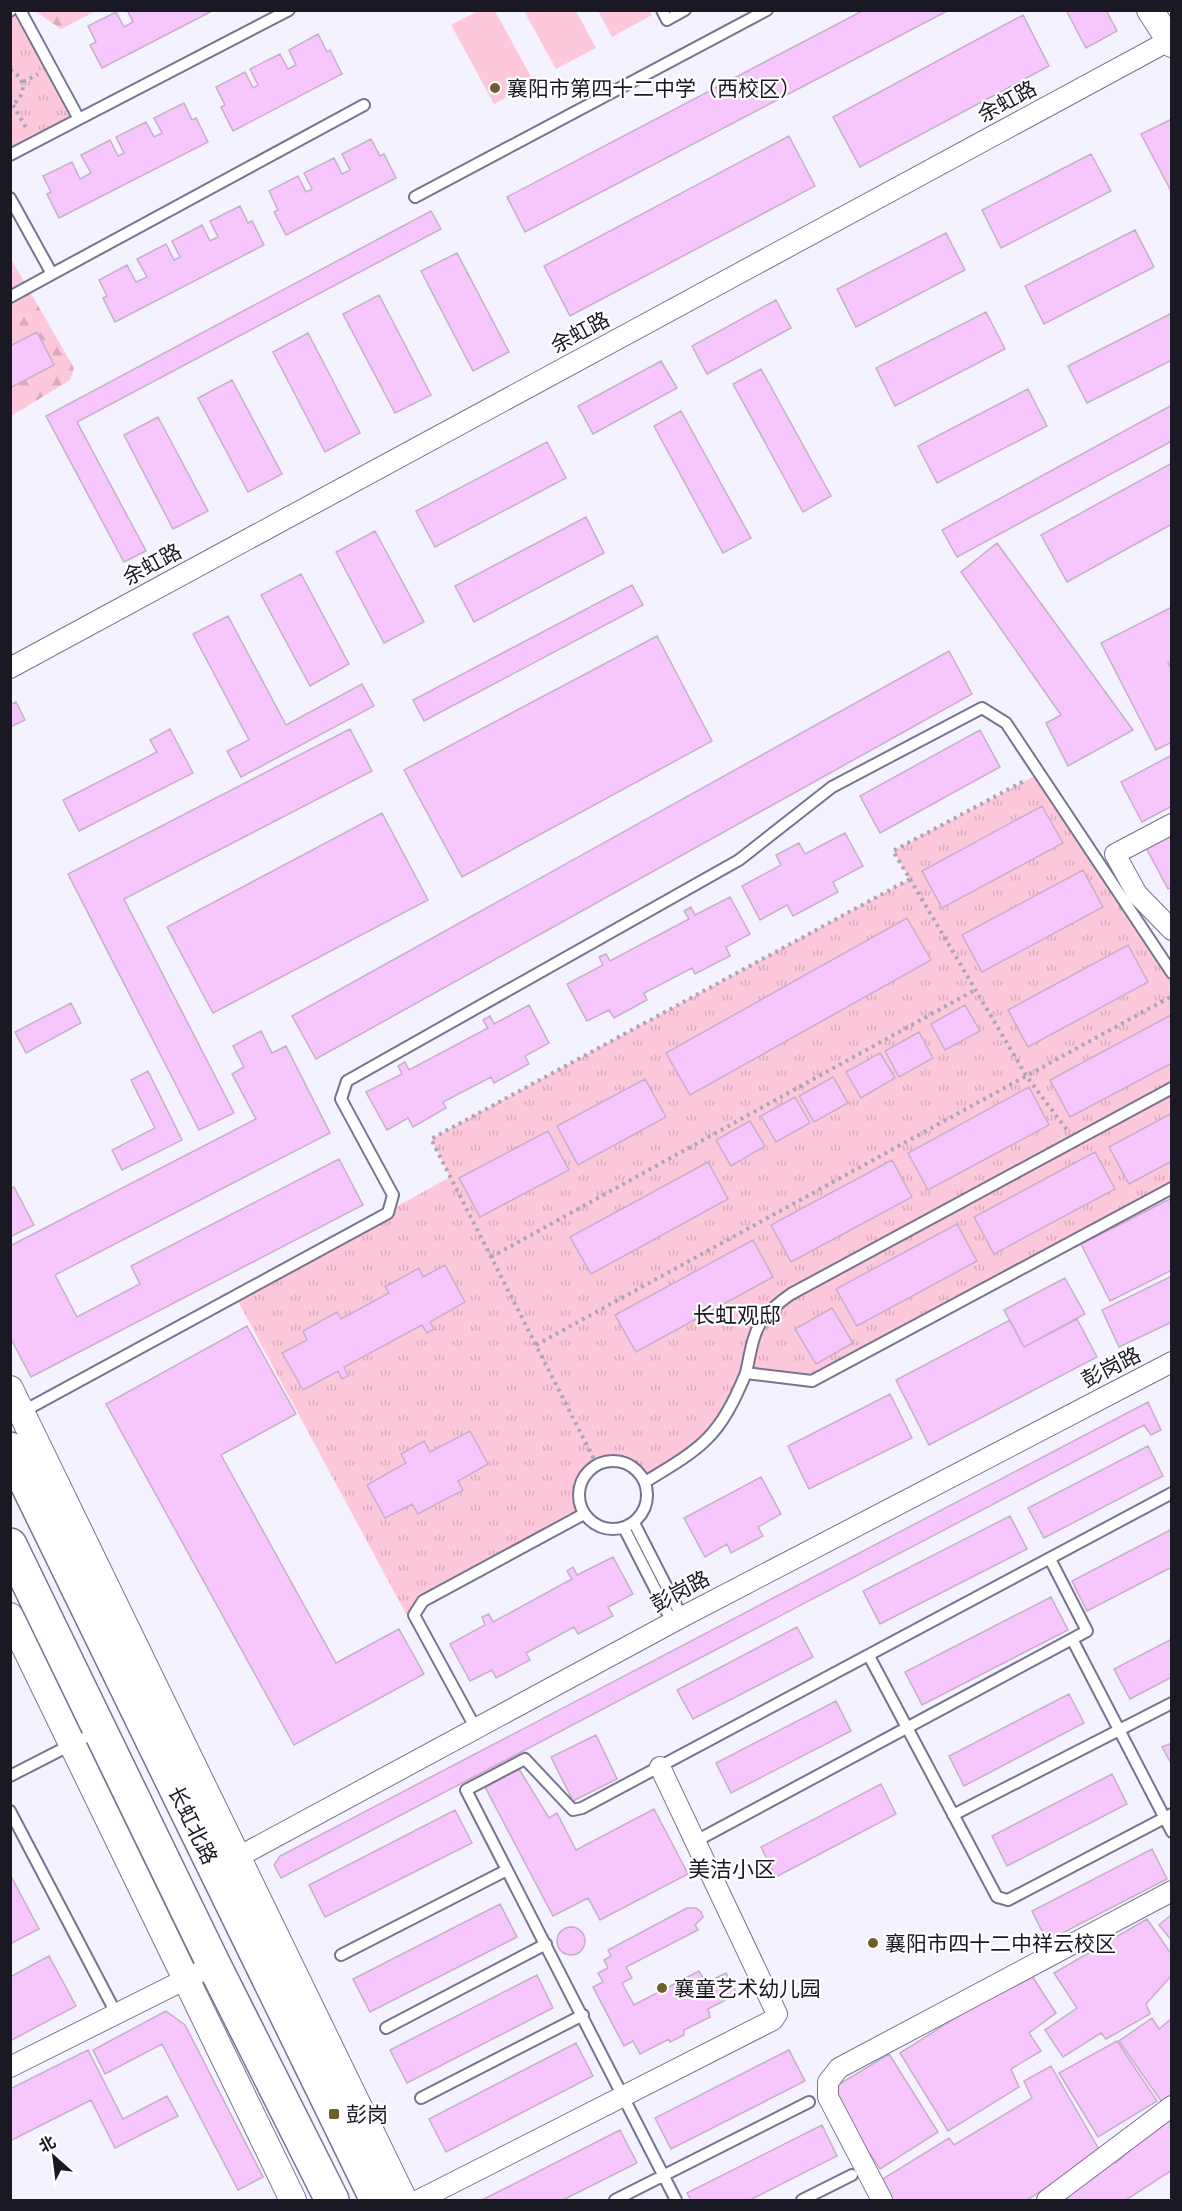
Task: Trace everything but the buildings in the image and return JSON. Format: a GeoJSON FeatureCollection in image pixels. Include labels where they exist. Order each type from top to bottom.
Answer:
{"type":"FeatureCollection","features":[{"type":"Feature","properties":{"kind":"highway","name":"长虹北路"},"geometry":{"type":"LineString","coordinates":[[10,1449],[227,1863],[377,2200]]}},
{"type":"Feature","properties":{"kind":"highway","name":"长虹北路"},"geometry":{"type":"LineString","coordinates":[[10,1545],[86,1737],[214,1965],[332,2200]]}},
{"type":"Feature","properties":{"kind":"street"},"geometry":{"type":"LineString","coordinates":[[1150,10],[1171,41]]}},
{"type":"Feature","properties":{"kind":"street","name":"余虹路"},"geometry":{"type":"LineString","coordinates":[[10,668],[1171,41]]}},
{"type":"Feature","properties":{"kind":"street"},"geometry":{"type":"LineString","coordinates":[[1172,824],[1116,854],[1137,894],[1172,930]]}},
{"type":"Feature","properties":{"kind":"street","name":"彭岗路"},"geometry":{"type":"LineString","coordinates":[[227,1863],[677,1620],[1172,1362]]}},
{"type":"Feature","properties":{"kind":"street"},"geometry":{"type":"LineString","coordinates":[[10,1389],[227,1863],[404,2200]]}},
{"type":"Feature","properties":{"kind":"street"},"geometry":{"type":"LineString","coordinates":[[10,1616],[86,1737],[186,1980],[293,2200]]}},
{"type":"Feature","properties":{"kind":"street"},"geometry":{"type":"LineString","coordinates":[[419,2200],[773,2020],[777,2014],[660,1767]]}},
{"type":"Feature","properties":{"kind":"street"},"geometry":{"type":"LineString","coordinates":[[882,2200],[828,2097],[828,2082],[839,2068],[1172,1891]]}},
{"type":"Feature","properties":{"kind":"street"},"geometry":{"type":"LineString","coordinates":[[10,2067],[214,1965]]}},
{"type":"Feature","properties":{"kind":"street"},"geometry":{"type":"LineString","coordinates":[[1047,2200],[1172,2106]]}},
{"type":"Feature","properties":{"kind":"lane"},"geometry":{"type":"LineString","coordinates":[[20,10],[79,118]]}},
{"type":"Feature","properties":{"kind":"lane"},"geometry":{"type":"LineString","coordinates":[[10,155],[289,10]]}},
{"type":"Feature","properties":{"kind":"lane"},"geometry":{"type":"LineString","coordinates":[[662,10],[667,20],[686,10]]}},
{"type":"Feature","properties":{"kind":"lane"},"geometry":{"type":"LineString","coordinates":[[415,197],[767,10]]}},
{"type":"Feature","properties":{"kind":"lane"},"geometry":{"type":"LineString","coordinates":[[10,297],[364,105]]}},
{"type":"Feature","properties":{"kind":"lane"},"geometry":{"type":"LineString","coordinates":[[10,198],[52,274]]}},
{"type":"Feature","properties":{"kind":"lane"},"geometry":{"type":"LineString","coordinates":[[22,1412],[388,1213],[393,1195],[341,1099],[346,1081],[739,860],[832,787],[982,708],[1006,723],[1172,973]]}},
{"type":"Feature","properties":{"kind":"lane"},"geometry":{"type":"LineString","coordinates":[[645,1482],[697,1450],[719,1427],[732,1406],[746,1374],[756,1329],[768,1310],[791,1294],[1172,1088]]}},
{"type":"Feature","properties":{"kind":"lane"},"geometry":{"type":"LineString","coordinates":[[746,1374],[812,1381],[1172,1188]]}},
{"type":"Feature","properties":{"kind":"lane"},"geometry":{"type":"LineString","coordinates":[[619,1461],[639,1472],[645,1482],[647,1504],[629,1526],[601,1528],[584,1514],[579,1492],[588,1471],[597,1465],[619,1461]]}},
{"type":"Feature","properties":{"kind":"lane"},"geometry":{"type":"LineString","coordinates":[[676,2200],[625,2096],[466,1791],[525,1759],[573,1810],[582,1808],[1172,1493]]}},
{"type":"Feature","properties":{"kind":"lane"},"geometry":{"type":"LineString","coordinates":[[476,1727],[414,1615],[423,1601],[584,1514]]}},
{"type":"Feature","properties":{"kind":"lane"},"geometry":{"type":"LineString","coordinates":[[629,1526],[677,1620]]}},
{"type":"Feature","properties":{"kind":"lane"},"geometry":{"type":"LineString","coordinates":[[696,1841],[1087,1631],[1050,1559]]}},
{"type":"Feature","properties":{"kind":"lane"},"geometry":{"type":"LineString","coordinates":[[1072,1639],[1119,1730],[1168,1816],[1172,1832]]}},
{"type":"Feature","properties":{"kind":"lane"},"geometry":{"type":"LineString","coordinates":[[869,1656],[997,1897],[1008,1900],[1168,1816]]}},
{"type":"Feature","properties":{"kind":"lane"},"geometry":{"type":"LineString","coordinates":[[953,1815],[1172,1703]]}},
{"type":"Feature","properties":{"kind":"lane"},"geometry":{"type":"LineString","coordinates":[[10,1776],[86,1737]]}},
{"type":"Feature","properties":{"kind":"lane"},"geometry":{"type":"LineString","coordinates":[[10,1811],[117,2015]]}},
{"type":"Feature","properties":{"kind":"lane"},"geometry":{"type":"LineString","coordinates":[[341,1954],[507,1870]]}},
{"type":"Feature","properties":{"kind":"lane"},"geometry":{"type":"LineString","coordinates":[[386,2028],[546,1944]]}},
{"type":"Feature","properties":{"kind":"lane"},"geometry":{"type":"LineString","coordinates":[[421,2098],[583,2015]]}},
{"type":"Feature","properties":{"kind":"lane"},"geometry":{"type":"LineString","coordinates":[[615,2200],[809,2102]]}},
{"type":"Feature","properties":{"kind":"lane"},"geometry":{"type":"LineString","coordinates":[[802,2200],[852,2175]]}},
{"type":"Feature","properties":{"kind":"path"},"geometry":{"type":"LineString","coordinates":[[10,70],[20,76],[24,88],[19,101],[12,105],[33,143]]}},
{"type":"Feature","properties":{"kind":"path"},"geometry":{"type":"LineString","coordinates":[[1040,773],[893,851],[1026,1077],[1074,1140]]}},
{"type":"Feature","properties":{"kind":"path"},"geometry":{"type":"LineString","coordinates":[[597,1465],[431,1139],[910,879]]}},
{"type":"Feature","properties":{"kind":"path"},"geometry":{"type":"LineString","coordinates":[[491,1257],[975,990]]}},
{"type":"Feature","properties":{"kind":"path"},"geometry":{"type":"LineString","coordinates":[[536,1345],[1172,996]]}},
{"type":"Feature","properties":{"kind":"green space"},"geometry":{"type":"Polygon","coordinates":[[[10,11],[20,11],[79,119],[10,155],[10,11]]]}},
{"type":"Feature","properties":{"kind":"green space"},"geometry":{"type":"Polygon","coordinates":[[[35,11],[96,11],[61,29],[35,11]]]}},
{"type":"Feature","properties":{"kind":"green space"},"geometry":{"type":"Polygon","coordinates":[[[478,11],[495,11],[534,82],[494,104],[451,25],[478,11]]]}},
{"type":"Feature","properties":{"kind":"green space"},"geometry":{"type":"Polygon","coordinates":[[[524,11],[576,11],[596,48],[556,69],[524,11]]]}},
{"type":"Feature","properties":{"kind":"green space"},"geometry":{"type":"Polygon","coordinates":[[[598,11],[650,11],[652,15],[612,37],[598,11]]]}},
{"type":"Feature","properties":{"kind":"green space"},"geometry":{"type":"Polygon","coordinates":[[[10,257],[74,368],[70,380],[11,416],[10,257]]]}},
{"type":"Feature","properties":{"kind":"green space"},"geometry":{"type":"Polygon","coordinates":[[[1040,773],[1171,973],[1171,1188],[812,1381],[746,1374],[719,1427],[645,1482],[634,1470],[621,1463],[609,1462],[597,1465],[588,1473],[582,1484],[580,1498],[584,1514],[423,1601],[414,1615],[406,1614],[235,1296],[450,1177],[431,1139],[910,879],[893,851],[1040,773]]]}},
{"type":"Feature","properties":{"kind":"place","name":"襄阳市第四十二中学（西校区）"},"geometry":{"type":"Point","coordinates":[495,88]}},
{"type":"Feature","properties":{"kind":"place","name":"襄阳市四十二中祥云校区"},"geometry":{"type":"Point","coordinates":[873,1943]}},
{"type":"Feature","properties":{"kind":"place","name":"襄童艺术幼儿园"},"geometry":{"type":"Point","coordinates":[662,1988]}},
{"type":"Feature","properties":{"kind":"place","name":"彭岗"},"geometry":{"type":"Point","coordinates":[334,2114]}},
{"type":"Feature","properties":{"kind":"district","name":"长虹观邸"},"geometry":{"type":"Point","coordinates":[737,1315]}},
{"type":"Feature","properties":{"kind":"district","name":"美洁小区"},"geometry":{"type":"Point","coordinates":[732,1869]}}]}
